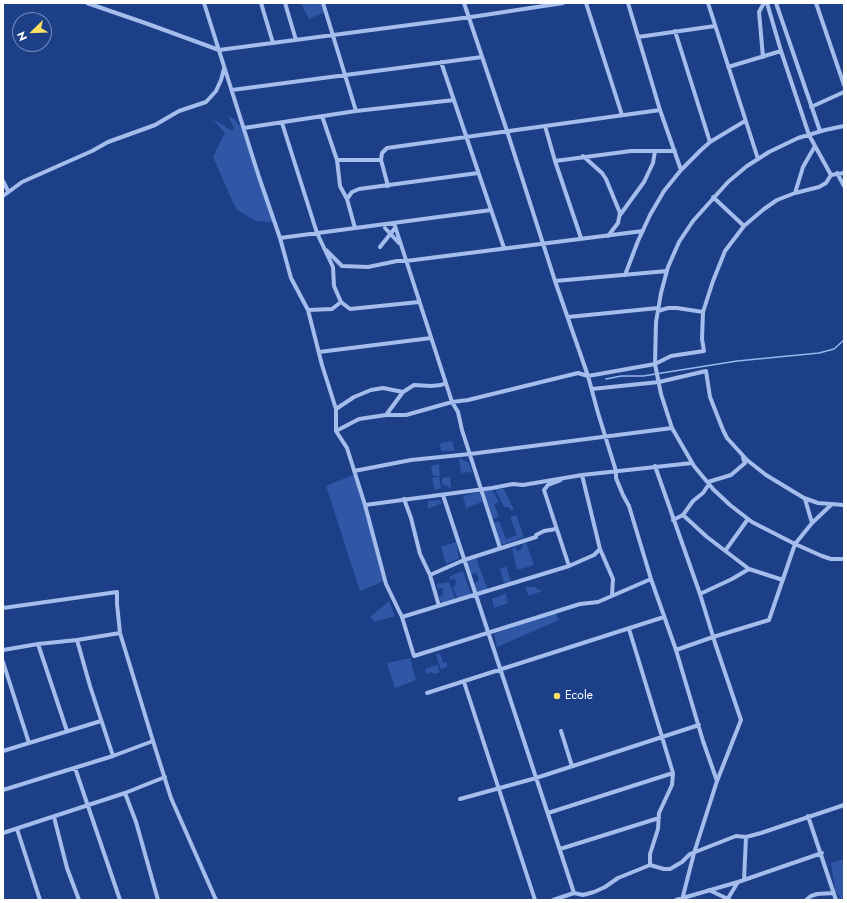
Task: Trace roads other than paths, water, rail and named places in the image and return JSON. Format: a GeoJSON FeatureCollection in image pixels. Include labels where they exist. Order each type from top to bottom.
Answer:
{"type":"FeatureCollection","features":[{"type":"Feature","properties":{"kind":"street"},"geometry":{"type":"LineString","coordinates":[[87,3],[219,50],[563,3]]}},
{"type":"Feature","properties":{"kind":"street"},"geometry":{"type":"LineString","coordinates":[[201,3],[210,21]]}},
{"type":"Feature","properties":{"kind":"street"},"geometry":{"type":"LineString","coordinates":[[204,3],[280,238],[291,278],[308,310],[322,365],[336,408],[336,431],[347,448],[365,505],[386,584],[402,617],[414,656],[580,604],[598,602],[651,579]]}},
{"type":"Feature","properties":{"kind":"street"},"geometry":{"type":"LineString","coordinates":[[261,3],[273,43]]}},
{"type":"Feature","properties":{"kind":"street"},"geometry":{"type":"LineString","coordinates":[[285,3],[296,40]]}},
{"type":"Feature","properties":{"kind":"street"},"geometry":{"type":"LineString","coordinates":[[323,3],[356,111]]}},
{"type":"Feature","properties":{"kind":"street"},"geometry":{"type":"LineString","coordinates":[[464,3],[507,131],[542,244],[588,376],[616,471],[616,478],[622,495],[629,506],[651,579],[676,650],[717,781]]}},
{"type":"Feature","properties":{"kind":"street"},"geometry":{"type":"LineString","coordinates":[[586,3],[622,115]]}},
{"type":"Feature","properties":{"kind":"street"},"geometry":{"type":"LineString","coordinates":[[628,3],[660,110],[681,170]]}},
{"type":"Feature","properties":{"kind":"street"},"geometry":{"type":"LineString","coordinates":[[708,3],[758,159]]}},
{"type":"Feature","properties":{"kind":"street"},"geometry":{"type":"LineString","coordinates":[[766,3],[809,135],[831,175]]}},
{"type":"Feature","properties":{"kind":"street"},"geometry":{"type":"LineString","coordinates":[[763,57],[759,12],[766,3]]}},
{"type":"Feature","properties":{"kind":"street"},"geometry":{"type":"LineString","coordinates":[[776,3],[820,131]]}},
{"type":"Feature","properties":{"kind":"street"},"geometry":{"type":"LineString","coordinates":[[816,3],[844,85]]}},
{"type":"Feature","properties":{"kind":"street"},"geometry":{"type":"LineString","coordinates":[[638,37],[715,26]]}},
{"type":"Feature","properties":{"kind":"street"},"geometry":{"type":"LineString","coordinates":[[675,32],[710,142]]}},
{"type":"Feature","properties":{"kind":"street"},"geometry":{"type":"LineString","coordinates":[[728,68],[781,51]]}},
{"type":"Feature","properties":{"kind":"street"},"geometry":{"type":"LineString","coordinates":[[232,90],[482,57]]}},
{"type":"Feature","properties":{"kind":"street"},"geometry":{"type":"LineString","coordinates":[[441,62],[504,248]]}},
{"type":"Feature","properties":{"kind":"street"},"geometry":{"type":"LineString","coordinates":[[3,196],[22,182],[92,151],[108,142],[156,125],[179,111],[206,102],[216,91],[222,80],[224,67]]}},
{"type":"Feature","properties":{"kind":"street"},"geometry":{"type":"LineString","coordinates":[[811,107],[844,92]]}},
{"type":"Feature","properties":{"kind":"street"},"geometry":{"type":"LineString","coordinates":[[244,128],[356,111],[454,100]]}},
{"type":"Feature","properties":{"kind":"street"},"geometry":{"type":"LineString","coordinates":[[388,186],[381,160],[382,153],[387,148],[660,110]]}},
{"type":"Feature","properties":{"kind":"street"},"geometry":{"type":"LineString","coordinates":[[322,116],[337,160],[340,186],[347,199],[355,228]]}},
{"type":"Feature","properties":{"kind":"street"},"geometry":{"type":"LineString","coordinates":[[625,274],[650,215],[664,191],[681,170],[710,142],[745,121]]}},
{"type":"Feature","properties":{"kind":"street"},"geometry":{"type":"LineString","coordinates":[[282,122],[317,233],[333,267],[334,286],[341,302],[350,309],[419,302]]}},
{"type":"Feature","properties":{"kind":"street"},"geometry":{"type":"LineString","coordinates":[[545,126],[581,238]]}},
{"type":"Feature","properties":{"kind":"street"},"geometry":{"type":"LineString","coordinates":[[844,126],[820,131],[798,138],[769,152],[728,182],[692,221],[678,242],[667,271],[661,293],[656,322],[655,364],[672,428],[692,463],[713,489],[748,519],[795,544],[831,559],[844,559]]}},
{"type":"Feature","properties":{"kind":"street"},"geometry":{"type":"LineString","coordinates":[[795,193],[803,167],[815,146]]}},
{"type":"Feature","properties":{"kind":"street"},"geometry":{"type":"LineString","coordinates":[[555,161],[583,156],[631,151],[675,152]]}},
{"type":"Feature","properties":{"kind":"street"},"geometry":{"type":"LineString","coordinates":[[608,236],[618,222],[620,215],[644,182],[653,163],[655,151]]}},
{"type":"Feature","properties":{"kind":"street"},"geometry":{"type":"LineString","coordinates":[[583,156],[602,173],[606,179],[611,194],[619,209],[620,215]]}},
{"type":"Feature","properties":{"kind":"street"},"geometry":{"type":"LineString","coordinates":[[337,160],[381,160]]}},
{"type":"Feature","properties":{"kind":"street"},"geometry":{"type":"LineString","coordinates":[[336,431],[359,419],[386,415],[406,415],[452,402],[468,400],[578,373],[588,376],[655,364],[671,356],[704,351],[702,339],[703,312],[725,251],[744,226],[777,200],[795,193],[819,187],[826,183],[831,175],[844,172]]}},
{"type":"Feature","properties":{"kind":"street"},"geometry":{"type":"LineString","coordinates":[[347,199],[352,192],[359,189],[478,173]]}},
{"type":"Feature","properties":{"kind":"street"},"geometry":{"type":"LineString","coordinates":[[837,173],[844,186]]}},
{"type":"Feature","properties":{"kind":"street"},"geometry":{"type":"LineString","coordinates":[[3,181],[8,192]]}},
{"type":"Feature","properties":{"kind":"street"},"geometry":{"type":"LineString","coordinates":[[713,197],[744,226]]}},
{"type":"Feature","properties":{"kind":"street"},"geometry":{"type":"LineString","coordinates":[[280,238],[355,228],[395,225],[491,210]]}},
{"type":"Feature","properties":{"kind":"street"},"geometry":{"type":"LineString","coordinates":[[380,247],[391,234],[395,225]]}},
{"type":"Feature","properties":{"kind":"street"},"geometry":{"type":"LineString","coordinates":[[395,225],[452,402],[458,412],[462,430],[500,548]]}},
{"type":"Feature","properties":{"kind":"street"},"geometry":{"type":"LineString","coordinates":[[385,228],[401,244]]}},
{"type":"Feature","properties":{"kind":"street"},"geometry":{"type":"LineString","coordinates":[[326,250],[342,266],[368,267],[384,263],[581,238],[608,236],[643,230]]}},
{"type":"Feature","properties":{"kind":"street"},"geometry":{"type":"LineString","coordinates":[[555,281],[667,271]]}},
{"type":"Feature","properties":{"kind":"street"},"geometry":{"type":"LineString","coordinates":[[308,310],[332,309],[341,302]]}},
{"type":"Feature","properties":{"kind":"street"},"geometry":{"type":"LineString","coordinates":[[568,317],[668,308],[703,312]]}},
{"type":"Feature","properties":{"kind":"street"},"geometry":{"type":"LineString","coordinates":[[319,352],[431,338]]}},
{"type":"Feature","properties":{"kind":"street"},"geometry":{"type":"LineString","coordinates":[[592,389],[659,382],[706,371],[710,397],[723,430],[727,438],[742,455],[766,475],[805,499],[818,503],[844,505]]}},
{"type":"Feature","properties":{"kind":"street"},"geometry":{"type":"LineString","coordinates":[[386,415],[403,392],[414,385],[431,386],[441,385],[446,382]]}},
{"type":"Feature","properties":{"kind":"street"},"geometry":{"type":"LineString","coordinates":[[336,408],[354,397],[371,390],[383,388],[403,392]]}},
{"type":"Feature","properties":{"kind":"street"},"geometry":{"type":"LineString","coordinates":[[354,471],[411,460],[470,454],[672,428]]}},
{"type":"Feature","properties":{"kind":"street"},"geometry":{"type":"LineString","coordinates":[[673,520],[683,516],[693,501],[703,493],[708,483],[731,475],[745,463],[742,455]]}},
{"type":"Feature","properties":{"kind":"street"},"geometry":{"type":"LineString","coordinates":[[365,505],[481,490],[513,484],[523,485],[582,475],[692,463]]}},
{"type":"Feature","properties":{"kind":"street"},"geometry":{"type":"LineString","coordinates":[[655,466],[700,594],[741,720],[717,781],[694,853],[683,899]]}},
{"type":"Feature","properties":{"kind":"street"},"geometry":{"type":"LineString","coordinates":[[582,475],[600,549],[613,579],[612,595]]}},
{"type":"Feature","properties":{"kind":"street"},"geometry":{"type":"LineString","coordinates":[[567,478],[548,485],[544,490],[569,566]]}},
{"type":"Feature","properties":{"kind":"street"},"geometry":{"type":"LineString","coordinates":[[443,495],[574,893]]}},
{"type":"Feature","properties":{"kind":"street"},"geometry":{"type":"LineString","coordinates":[[404,499],[411,518],[420,554],[430,576],[439,606]]}},
{"type":"Feature","properties":{"kind":"street"},"geometry":{"type":"LineString","coordinates":[[805,499],[812,523]]}},
{"type":"Feature","properties":{"kind":"street"},"geometry":{"type":"LineString","coordinates":[[676,650],[769,620],[795,544],[812,523],[832,504]]}},
{"type":"Feature","properties":{"kind":"street"},"geometry":{"type":"LineString","coordinates":[[683,516],[749,569],[783,580]]}},
{"type":"Feature","properties":{"kind":"street"},"geometry":{"type":"LineString","coordinates":[[725,551],[748,519]]}},
{"type":"Feature","properties":{"kind":"street"},"geometry":{"type":"LineString","coordinates":[[430,576],[464,560],[536,537],[536,535],[544,531],[556,529]]}},
{"type":"Feature","properties":{"kind":"street"},"geometry":{"type":"LineString","coordinates":[[402,617],[476,596],[569,566],[594,555],[600,549]]}},
{"type":"Feature","properties":{"kind":"street"},"geometry":{"type":"LineString","coordinates":[[700,594],[749,569]]}},
{"type":"Feature","properties":{"kind":"street"},"geometry":{"type":"LineString","coordinates":[[3,608],[117,592],[120,633],[164,778],[181,822],[216,900]]}},
{"type":"Feature","properties":{"kind":"street"},"geometry":{"type":"LineString","coordinates":[[427,693],[664,617]]}},
{"type":"Feature","properties":{"kind":"street"},"geometry":{"type":"LineString","coordinates":[[629,629],[673,772],[672,785],[659,814],[658,829],[650,854],[650,864]]}},
{"type":"Feature","properties":{"kind":"street"},"geometry":{"type":"LineString","coordinates":[[3,650],[120,633]]}},
{"type":"Feature","properties":{"kind":"street"},"geometry":{"type":"LineString","coordinates":[[77,640],[113,756]]}},
{"type":"Feature","properties":{"kind":"street"},"geometry":{"type":"LineString","coordinates":[[38,644],[67,731]]}},
{"type":"Feature","properties":{"kind":"street"},"geometry":{"type":"LineString","coordinates":[[3,662],[29,743]]}},
{"type":"Feature","properties":{"kind":"street"},"geometry":{"type":"LineString","coordinates":[[464,682],[535,900]]}},
{"type":"Feature","properties":{"kind":"street"},"geometry":{"type":"LineString","coordinates":[[3,751],[101,721]]}},
{"type":"Feature","properties":{"kind":"street"},"geometry":{"type":"LineString","coordinates":[[460,799],[536,778],[699,725]]}},
{"type":"Feature","properties":{"kind":"street"},"geometry":{"type":"LineString","coordinates":[[561,731],[572,766]]}},
{"type":"Feature","properties":{"kind":"street"},"geometry":{"type":"LineString","coordinates":[[3,790],[113,756],[153,741]]}},
{"type":"Feature","properties":{"kind":"street"},"geometry":{"type":"LineString","coordinates":[[75,768],[120,900]]}},
{"type":"Feature","properties":{"kind":"street"},"geometry":{"type":"LineString","coordinates":[[548,813],[673,772]]}},
{"type":"Feature","properties":{"kind":"street"},"geometry":{"type":"LineString","coordinates":[[3,833],[125,793],[164,778]]}},
{"type":"Feature","properties":{"kind":"street"},"geometry":{"type":"LineString","coordinates":[[125,793],[132,811],[158,900]]}},
{"type":"Feature","properties":{"kind":"street"},"geometry":{"type":"LineString","coordinates":[[552,900],[574,893],[583,895],[594,892],[605,887],[618,878],[650,864],[664,869],[670,869],[682,862],[689,855],[736,836],[746,837],[761,833],[844,805]]}},
{"type":"Feature","properties":{"kind":"street"},"geometry":{"type":"LineString","coordinates":[[808,816],[822,853],[836,900]]}},
{"type":"Feature","properties":{"kind":"street"},"geometry":{"type":"LineString","coordinates":[[54,817],[67,868],[79,900]]}},
{"type":"Feature","properties":{"kind":"street"},"geometry":{"type":"LineString","coordinates":[[560,849],[659,818]]}},
{"type":"Feature","properties":{"kind":"street"},"geometry":{"type":"LineString","coordinates":[[17,829],[40,900]]}},
{"type":"Feature","properties":{"kind":"street"},"geometry":{"type":"LineString","coordinates":[[744,880],[746,837]]}},
{"type":"Feature","properties":{"kind":"street"},"geometry":{"type":"LineString","coordinates":[[676,900],[738,882],[822,853]]}},
{"type":"Feature","properties":{"kind":"street"},"geometry":{"type":"LineString","coordinates":[[709,890],[728,899],[738,882]]}},
{"type":"Feature","properties":{"kind":"street"},"geometry":{"type":"LineString","coordinates":[[806,900],[811,896],[818,894],[834,893]]}},
{"type":"Feature","properties":{"kind":"waterway"},"geometry":{"type":"LineString","coordinates":[[606,379],[621,376],[643,376],[737,361],[819,353],[834,349],[844,340]]}},
{"type":"Feature","properties":{"kind":"place","name":"Ecole"},"geometry":{"type":"Point","coordinates":[557,696]}}]}
